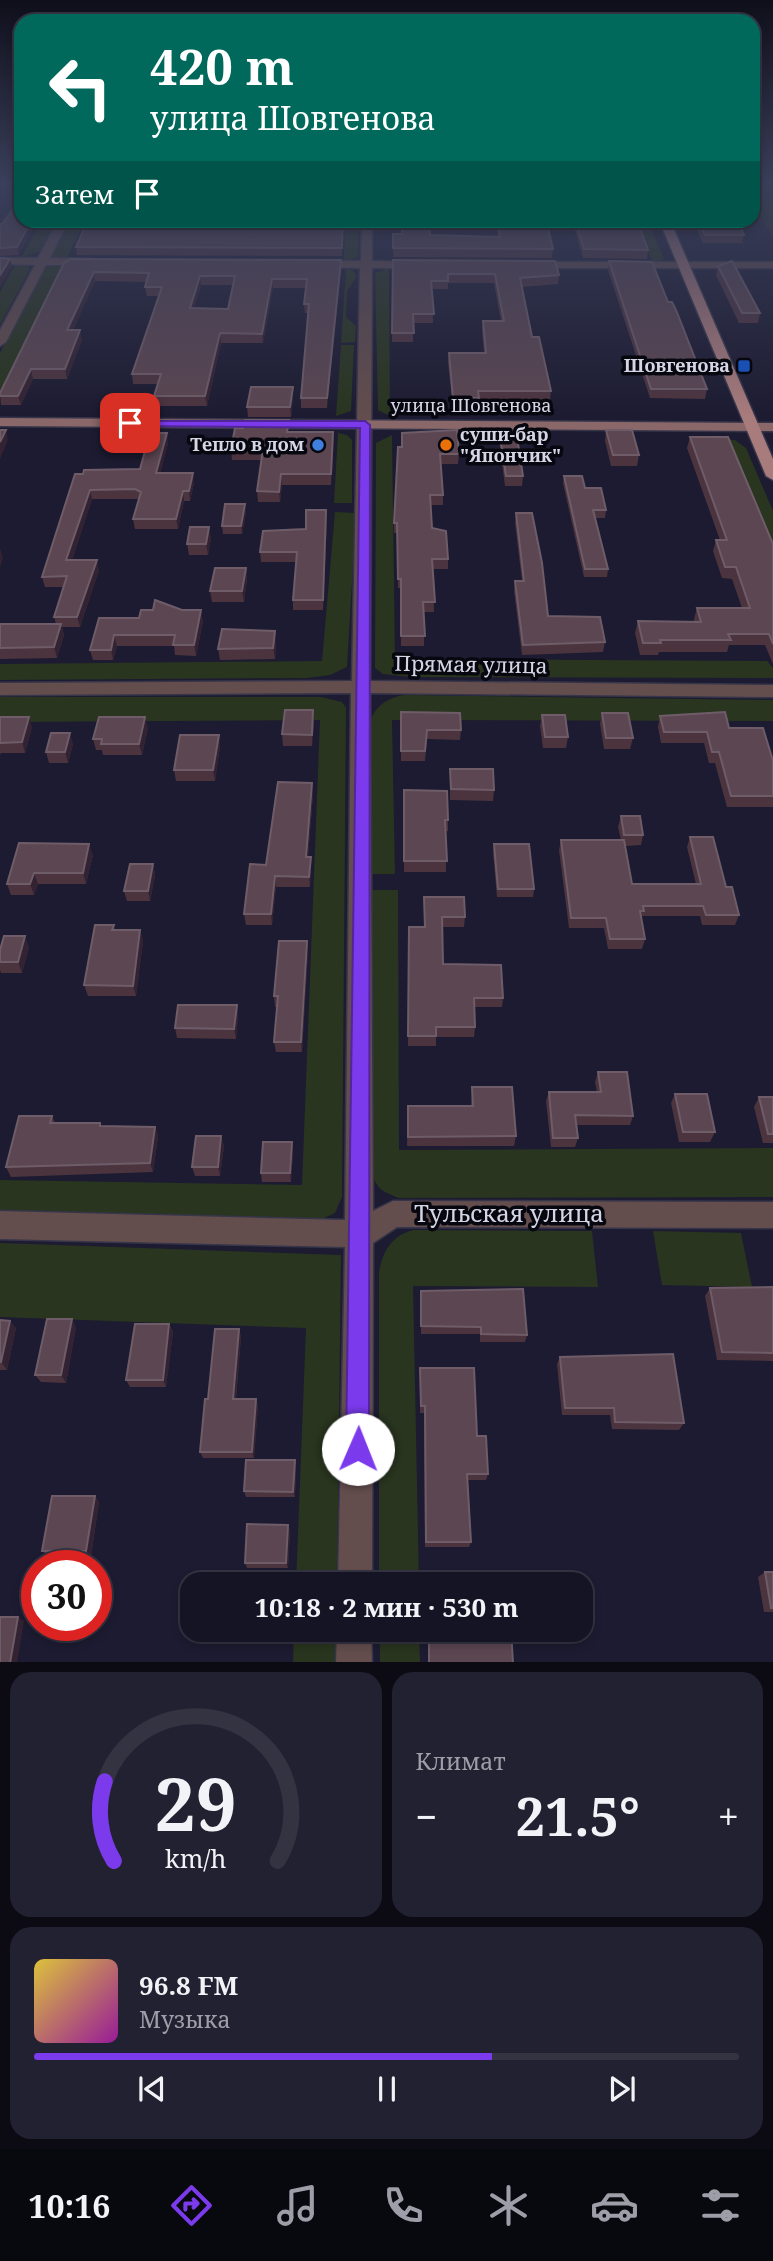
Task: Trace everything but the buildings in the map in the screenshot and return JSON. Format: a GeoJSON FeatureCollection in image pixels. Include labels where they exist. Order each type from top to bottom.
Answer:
{"type":"FeatureCollection","features":[{"type":"Feature","properties":{"kind":"main road"},"geometry":{"type":"LineString","coordinates":[[684,265],[750,427],[773,476]]}},
{"type":"Feature","properties":{"kind":"main road","name":"улица Шовгенова"},"geometry":{"type":"LineString","coordinates":[[0,422],[773,427]]}},
{"type":"Feature","properties":{"kind":"street"},"geometry":{"type":"LineString","coordinates":[[0,342],[42,263]]}},
{"type":"Feature","properties":{"kind":"street"},"geometry":{"type":"LineString","coordinates":[[303,264],[428,265]]}},
{"type":"Feature","properties":{"kind":"street"},"geometry":{"type":"LineString","coordinates":[[355,1572],[361,1234],[366,265]]}},
{"type":"Feature","properties":{"kind":"street"},"geometry":{"type":"LineString","coordinates":[[522,265],[773,265]]}},
{"type":"Feature","properties":{"kind":"street","name":"Прямая улица"},"geometry":{"type":"LineString","coordinates":[[0,689],[362,687],[773,691]]}},
{"type":"Feature","properties":{"kind":"street","name":"Тульская улица"},"geometry":{"type":"LineString","coordinates":[[361,1234],[393,1213],[773,1215]]}},
{"type":"Feature","properties":{"kind":"street"},"geometry":{"type":"LineString","coordinates":[[0,1225],[361,1234]]}},
{"type":"Feature","properties":{"kind":"street"},"geometry":{"type":"LineString","coordinates":[[354,1662],[355,1642]]}},
{"type":"Feature","properties":{"kind":"green space"},"geometry":{"type":"Polygon","coordinates":[[[16,263],[26,264],[30,269],[0,325],[0,292],[16,263]]]}},
{"type":"Feature","properties":{"kind":"green space"},"geometry":{"type":"Polygon","coordinates":[[[65,263],[0,394],[0,353],[45,266],[65,263]]]}},
{"type":"Feature","properties":{"kind":"green space"},"geometry":{"type":"Polygon","coordinates":[[[346,268],[357,276],[347,291],[346,317],[356,326],[355,342],[341,343],[346,268]]]}},
{"type":"Feature","properties":{"kind":"green space"},"geometry":{"type":"Polygon","coordinates":[[[389,268],[390,416],[378,410],[375,273],[389,268]]]}},
{"type":"Feature","properties":{"kind":"green space"},"geometry":{"type":"Polygon","coordinates":[[[341,345],[354,345],[351,411],[336,416],[341,345]]]}},
{"type":"Feature","properties":{"kind":"green space"},"geometry":{"type":"Polygon","coordinates":[[[338,433],[347,435],[352,440],[352,503],[334,503],[338,433]]]}},
{"type":"Feature","properties":{"kind":"green space"},"geometry":{"type":"Polygon","coordinates":[[[392,435],[395,659],[767,661],[773,668],[773,678],[411,677],[383,674],[375,668],[376,443],[392,435]]]}},
{"type":"Feature","properties":{"kind":"green space"},"geometry":{"type":"Polygon","coordinates":[[[725,439],[735,440],[746,448],[773,511],[773,556],[725,439]]]}},
{"type":"Feature","properties":{"kind":"green space"},"geometry":{"type":"Polygon","coordinates":[[[335,512],[356,513],[347,667],[330,675],[307,678],[0,680],[0,664],[322,661],[335,512]]]}},
{"type":"Feature","properties":{"kind":"green space"},"geometry":{"type":"Polygon","coordinates":[[[405,695],[773,700],[773,721],[392,720],[395,874],[368,874],[370,721],[384,703],[405,695]]]}},
{"type":"Feature","properties":{"kind":"green space"},"geometry":{"type":"Polygon","coordinates":[[[0,697],[321,697],[342,702],[346,708],[342,1197],[335,1213],[318,1221],[0,1213],[0,1180],[302,1185],[320,720],[0,722],[0,697]]]}},
{"type":"Feature","properties":{"kind":"green space"},"geometry":{"type":"Polygon","coordinates":[[[368,890],[398,890],[399,1150],[773,1148],[773,1197],[399,1198],[381,1189],[372,1172],[368,890]]]}},
{"type":"Feature","properties":{"kind":"green space"},"geometry":{"type":"Polygon","coordinates":[[[413,1230],[592,1231],[598,1287],[413,1286],[419,1572],[379,1572],[379,1272],[389,1245],[413,1230]]]}},
{"type":"Feature","properties":{"kind":"green space"},"geometry":{"type":"Polygon","coordinates":[[[653,1231],[741,1233],[752,1287],[662,1285],[653,1231]]]}},
{"type":"Feature","properties":{"kind":"green space"},"geometry":{"type":"Polygon","coordinates":[[[0,1243],[341,1255],[337,1572],[296,1572],[306,1328],[0,1317],[0,1243]]]}},
{"type":"Feature","properties":{"kind":"green space"},"geometry":{"type":"Polygon","coordinates":[[[294,1642],[337,1642],[336,1662],[293,1662],[294,1642]]]}},
{"type":"Feature","properties":{"kind":"green space"},"geometry":{"type":"Polygon","coordinates":[[[380,1642],[419,1642],[420,1662],[380,1662],[380,1642]]]}},
{"type":"Feature","properties":{"kind":"place","name":"Шовгенова"},"geometry":{"type":"Point","coordinates":[744,366]}},
{"type":"Feature","properties":{"kind":"place","name":"Тепло в дом"},"geometry":{"type":"Point","coordinates":[318,445]}},
{"type":"Feature","properties":{"kind":"place","name":"суши-бар \"Япончик\""},"geometry":{"type":"Point","coordinates":[446,445]}},
{"type":"Feature","properties":{"kind":"route"},"geometry":{"type":"LineString","coordinates":[[130,423],[365,425],[359,881],[361,1234],[358,1449]]}}]}
